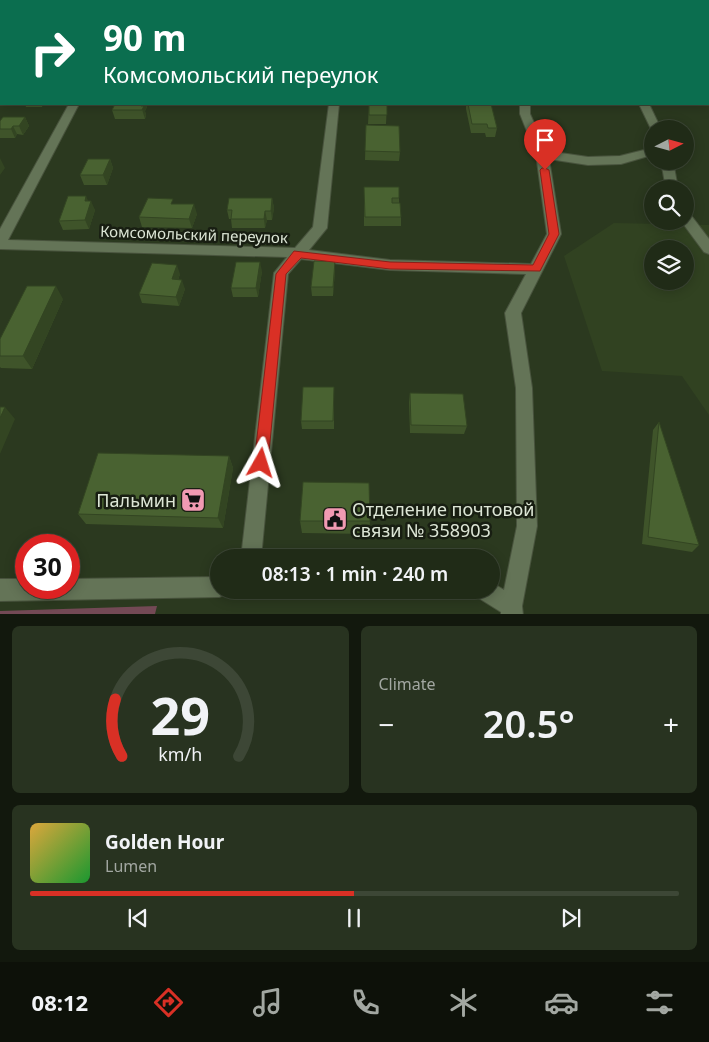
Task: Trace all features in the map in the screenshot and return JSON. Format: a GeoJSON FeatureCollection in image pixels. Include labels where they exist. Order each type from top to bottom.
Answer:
{"type":"FeatureCollection","features":[{"type":"Feature","properties":{"kind":"street"},"geometry":{"type":"LineString","coordinates":[[0,243],[73,105]]}},
{"type":"Feature","properties":{"kind":"street"},"geometry":{"type":"LineString","coordinates":[[252,549],[281,274],[320,228],[334,105]]}},
{"type":"Feature","properties":{"kind":"street"},"geometry":{"type":"LineString","coordinates":[[497,599],[512,610],[527,526],[524,388],[513,313],[554,234],[542,154],[525,114],[525,105]]}},
{"type":"Feature","properties":{"kind":"street"},"geometry":{"type":"LineString","coordinates":[[644,105],[652,120]]}},
{"type":"Feature","properties":{"kind":"street"},"geometry":{"type":"LineString","coordinates":[[542,154],[588,161],[621,160],[644,153]]}},
{"type":"Feature","properties":{"kind":"street"},"geometry":{"type":"LineString","coordinates":[[694,229],[709,249]]}},
{"type":"Feature","properties":{"kind":"street","name":"Комсомольский переулок"},"geometry":{"type":"LineString","coordinates":[[0,243],[298,254],[390,265],[536,269]]}},
{"type":"Feature","properties":{"kind":"street"},"geometry":{"type":"LineString","coordinates":[[0,590],[210,587]]}},
{"type":"Feature","properties":{"kind":"shaded area"},"geometry":{"type":"Polygon","coordinates":[[[614,223],[644,224],[644,230],[694,230],[694,225],[709,225],[709,415],[682,376],[602,371],[564,256],[614,223]]]}},
{"type":"Feature","properties":{"kind":"shaded area"},"geometry":{"type":"Polygon","coordinates":[[[157,606],[155,614],[0,614],[0,611],[157,606]]]}},
{"type":"Feature","properties":{"kind":"building"},"geometry":{"type":"Polygon","coordinates":[[[114,105],[144,106],[142,110],[112,110],[114,105]]]}},
{"type":"Feature","properties":{"kind":"building"},"geometry":{"type":"Polygon","coordinates":[[[369,105],[387,105],[387,115],[369,115],[369,105]]]}},
{"type":"Feature","properties":{"kind":"building"},"geometry":{"type":"Polygon","coordinates":[[[468,105],[491,105],[497,128],[488,128],[487,124],[472,124],[468,105]]]}},
{"type":"Feature","properties":{"kind":"building"},"geometry":{"type":"Polygon","coordinates":[[[3,117],[25,117],[19,126],[13,126],[11,129],[0,129],[0,121],[3,117]]]}},
{"type":"Feature","properties":{"kind":"building"},"geometry":{"type":"Polygon","coordinates":[[[366,125],[399,126],[400,152],[365,151],[366,125]]]}},
{"type":"Feature","properties":{"kind":"building"},"geometry":{"type":"Polygon","coordinates":[[[88,159],[110,159],[103,175],[80,175],[88,159]]]}},
{"type":"Feature","properties":{"kind":"building"},"geometry":{"type":"Polygon","coordinates":[[[364,187],[399,187],[399,198],[392,198],[392,203],[400,203],[401,217],[365,217],[364,187]]]}},
{"type":"Feature","properties":{"kind":"building"},"geometry":{"type":"Polygon","coordinates":[[[68,196],[86,196],[85,201],[91,201],[85,220],[59,221],[68,196]]]}},
{"type":"Feature","properties":{"kind":"building"},"geometry":{"type":"Polygon","coordinates":[[[148,198],[173,199],[171,204],[194,204],[189,219],[139,217],[148,198]]]}},
{"type":"Feature","properties":{"kind":"building"},"geometry":{"type":"Polygon","coordinates":[[[229,198],[272,198],[271,211],[265,211],[264,219],[231,219],[232,210],[227,210],[229,198]]]}},
{"type":"Feature","properties":{"kind":"building"},"geometry":{"type":"Polygon","coordinates":[[[314,261],[335,261],[333,287],[311,287],[314,261]]]}},
{"type":"Feature","properties":{"kind":"building"},"geometry":{"type":"Polygon","coordinates":[[[236,262],[260,262],[256,288],[231,288],[236,262]]]}},
{"type":"Feature","properties":{"kind":"building"},"geometry":{"type":"Polygon","coordinates":[[[152,263],[177,265],[172,279],[182,280],[176,297],[139,294],[152,263]]]}},
{"type":"Feature","properties":{"kind":"building"},"geometry":{"type":"Polygon","coordinates":[[[27,286],[56,286],[23,356],[0,356],[0,339],[27,286]]]}},
{"type":"Feature","properties":{"kind":"building"},"geometry":{"type":"Polygon","coordinates":[[[303,387],[334,387],[333,421],[301,421],[303,387]]]}},
{"type":"Feature","properties":{"kind":"building"},"geometry":{"type":"Polygon","coordinates":[[[410,393],[463,394],[467,426],[411,425],[410,393]]]}},
{"type":"Feature","properties":{"kind":"building"},"geometry":{"type":"Polygon","coordinates":[[[0,407],[5,407],[0,418],[0,407]]]}},
{"type":"Feature","properties":{"kind":"building"},"geometry":{"type":"Polygon","coordinates":[[[659,422],[699,545],[648,537],[659,422]]]}},
{"type":"Feature","properties":{"kind":"building"},"geometry":{"type":"Polygon","coordinates":[[[98,453],[229,456],[218,518],[78,514],[98,453]]]}},
{"type":"Feature","properties":{"kind":"building"},"geometry":{"type":"Polygon","coordinates":[[[303,482],[369,483],[370,521],[300,521],[303,482]]]}},
{"type":"Feature","properties":{"kind":"place","name":"Пальмин"},"geometry":{"type":"Point","coordinates":[193,500]}},
{"type":"Feature","properties":{"kind":"place","name":"Отделение почтовой связи № 358903"},"geometry":{"type":"Point","coordinates":[335,519]}},
{"type":"Feature","properties":{"kind":"route"},"geometry":{"type":"LineString","coordinates":[[261,463],[281,274],[298,254],[390,265],[536,269],[554,234],[545,170]]}}]}
